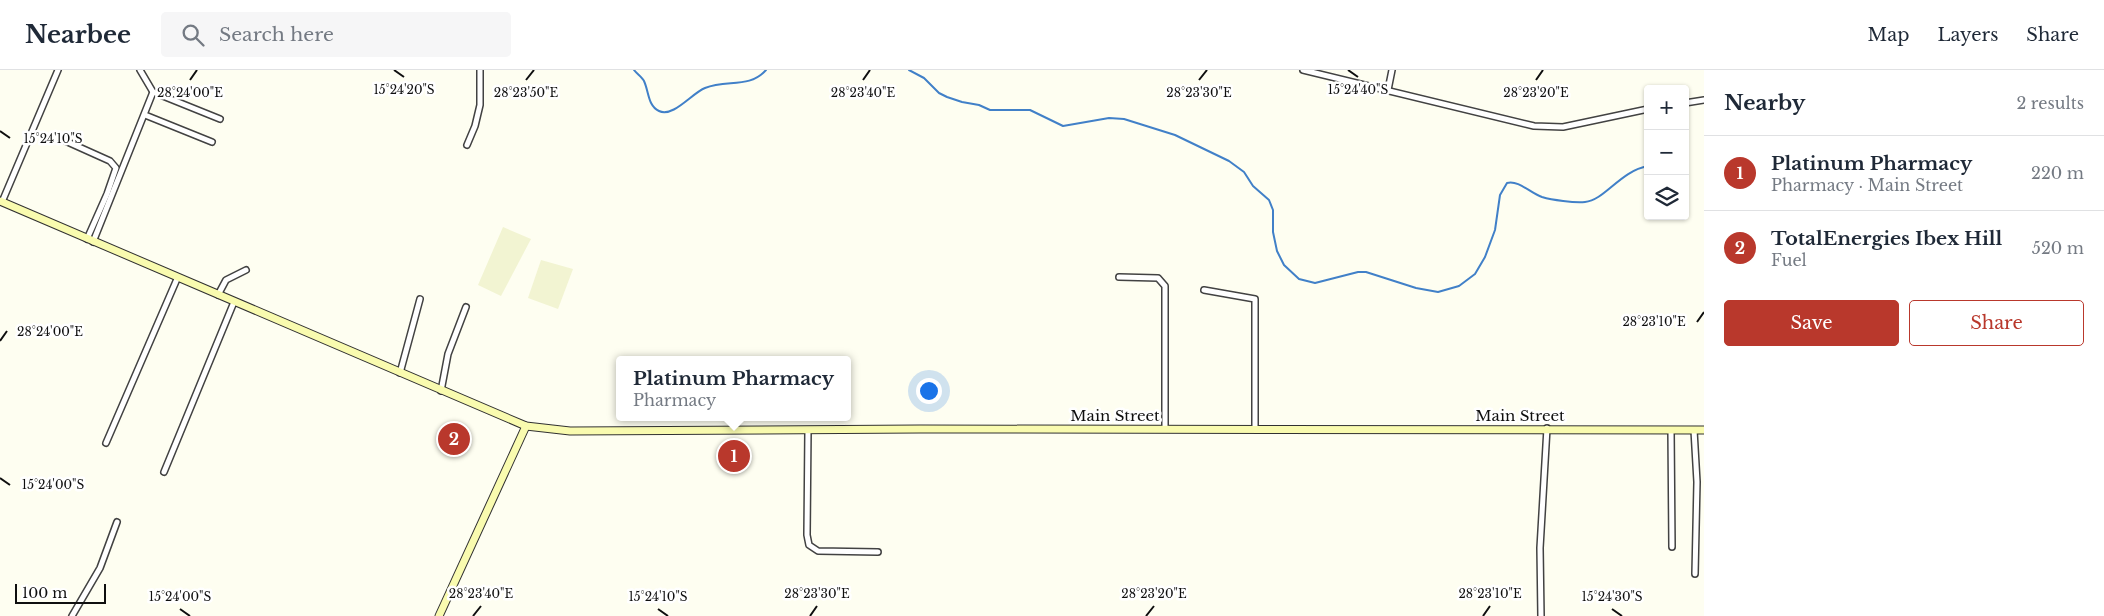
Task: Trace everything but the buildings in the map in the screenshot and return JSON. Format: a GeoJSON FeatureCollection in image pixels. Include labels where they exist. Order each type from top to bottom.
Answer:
{"type":"FeatureCollection","features":[{"type":"Feature","properties":{"kind":"main road","name":"Main Street"},"geometry":{"type":"LineString","coordinates":[[1,202],[400,374],[526,426],[570,431],[1547,428],[1704,430]]}},
{"type":"Feature","properties":{"kind":"main road"},"geometry":{"type":"LineString","coordinates":[[439,616],[526,426]]}},
{"type":"Feature","properties":{"kind":"street"},"geometry":{"type":"LineString","coordinates":[[1,202],[58,70]]}},
{"type":"Feature","properties":{"kind":"street"},"geometry":{"type":"LineString","coordinates":[[140,70],[153,92],[220,119]]}},
{"type":"Feature","properties":{"kind":"street"},"geometry":{"type":"LineString","coordinates":[[467,144],[475,126],[480,105],[480,70]]}},
{"type":"Feature","properties":{"kind":"street"},"geometry":{"type":"LineString","coordinates":[[1302,70],[1501,119],[1547,127],[1563,127],[1644,110]]}},
{"type":"Feature","properties":{"kind":"street"},"geometry":{"type":"LineString","coordinates":[[1388,90],[1392,70]]}},
{"type":"Feature","properties":{"kind":"street"},"geometry":{"type":"LineString","coordinates":[[90,240],[153,92]]}},
{"type":"Feature","properties":{"kind":"street"},"geometry":{"type":"LineString","coordinates":[[1689,102],[1704,100]]}},
{"type":"Feature","properties":{"kind":"street"},"geometry":{"type":"LineString","coordinates":[[145,114],[212,142]]}},
{"type":"Feature","properties":{"kind":"street"},"geometry":{"type":"LineString","coordinates":[[61,139],[110,161],[116,168],[90,240]]}},
{"type":"Feature","properties":{"kind":"street"},"geometry":{"type":"LineString","coordinates":[[218,295],[226,280],[246,270]]}},
{"type":"Feature","properties":{"kind":"street"},"geometry":{"type":"LineString","coordinates":[[1119,277],[1153,277],[1158,278],[1164,283],[1165,429]]}},
{"type":"Feature","properties":{"kind":"street"},"geometry":{"type":"LineString","coordinates":[[106,443],[178,278]]}},
{"type":"Feature","properties":{"kind":"street"},"geometry":{"type":"LineString","coordinates":[[1204,290],[1255,299],[1255,429]]}},
{"type":"Feature","properties":{"kind":"street"},"geometry":{"type":"LineString","coordinates":[[400,374],[420,299]]}},
{"type":"Feature","properties":{"kind":"street"},"geometry":{"type":"LineString","coordinates":[[164,472],[234,302]]}},
{"type":"Feature","properties":{"kind":"street"},"geometry":{"type":"LineString","coordinates":[[441,391],[448,354],[466,307]]}},
{"type":"Feature","properties":{"kind":"street"},"geometry":{"type":"LineString","coordinates":[[1541,616],[1540,548],[1547,428]]}},
{"type":"Feature","properties":{"kind":"street"},"geometry":{"type":"LineString","coordinates":[[808,430],[807,535],[809,546],[818,551],[878,552]]}},
{"type":"Feature","properties":{"kind":"street"},"geometry":{"type":"LineString","coordinates":[[1671,430],[1672,547]]}},
{"type":"Feature","properties":{"kind":"street"},"geometry":{"type":"LineString","coordinates":[[1694,430],[1696,482],[1695,574]]}},
{"type":"Feature","properties":{"kind":"street"},"geometry":{"type":"LineString","coordinates":[[72,616],[100,568],[117,522]]}},
{"type":"Feature","properties":{"kind":"green space"},"geometry":{"type":"Polygon","coordinates":[[[503,227],[531,239],[501,296],[478,285],[503,227]]]}},
{"type":"Feature","properties":{"kind":"green space"},"geometry":{"type":"Polygon","coordinates":[[[541,260],[573,269],[558,309],[528,298],[541,260]]]}},
{"type":"Feature","properties":{"kind":"waterway"},"geometry":{"type":"LineString","coordinates":[[634,70],[644,81],[649,98],[655,109],[664,112],[676,108],[705,88],[713,85],[752,80],[766,70]]}},
{"type":"Feature","properties":{"kind":"waterway"},"geometry":{"type":"LineString","coordinates":[[909,70],[924,78],[939,93],[947,97],[979,105],[990,110],[1030,110],[1063,126],[1109,118],[1124,119],[1175,135],[1229,161],[1244,172],[1253,186],[1269,200],[1273,210],[1273,232],[1277,251],[1284,265],[1299,279],[1315,283],[1358,272],[1366,272],[1416,288],[1438,292],[1459,286],[1475,274],[1485,257],[1495,230],[1500,195],[1507,183],[1516,183],[1546,198],[1569,202],[1585,202],[1599,196],[1629,173],[1644,167]]}},
{"type":"Feature","properties":{"kind":"place","name":"TotalEnergies Ibex Hill"},"geometry":{"type":"Point","coordinates":[454,439]}},
{"type":"Feature","properties":{"kind":"place","name":"Platinum Pharmacy"},"geometry":{"type":"Point","coordinates":[734,456]}}]}
